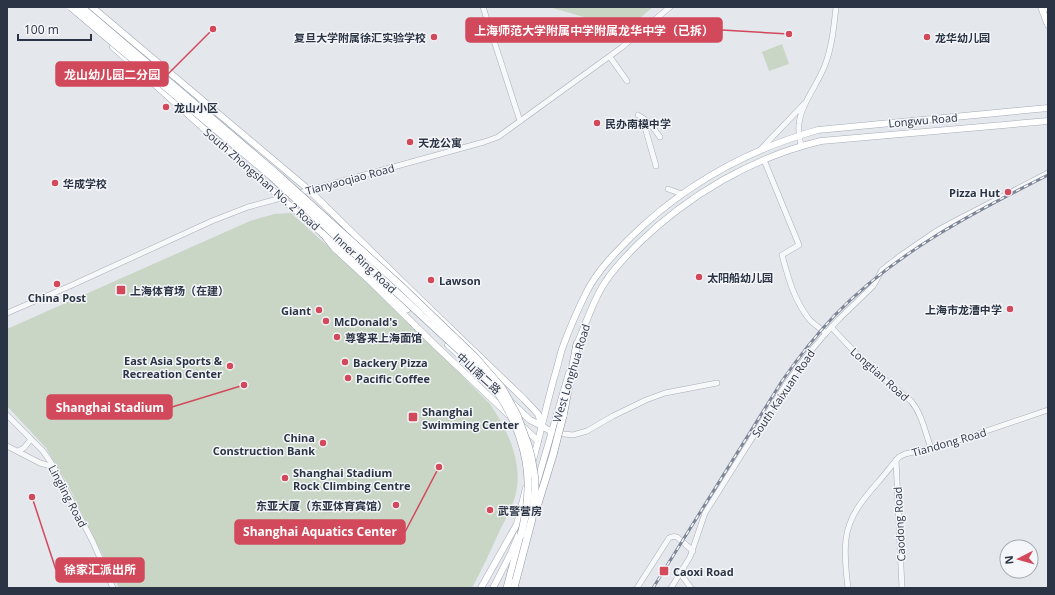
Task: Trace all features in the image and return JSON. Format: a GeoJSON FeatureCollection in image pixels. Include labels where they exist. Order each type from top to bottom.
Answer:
{"type":"FeatureCollection","features":[{"type":"Feature","properties":{"kind":"highway","name":"Inner Ring Road"},"geometry":{"type":"LineString","coordinates":[[71,7],[271,176],[472,362],[496,391],[511,417],[526,458],[528,472],[527,503],[521,535],[507,588]]}},
{"type":"Feature","properties":{"kind":"highway","name":"Inner Ring Road"},"geometry":{"type":"LineString","coordinates":[[81,7],[277,174],[401,286],[476,358],[502,388],[521,426],[531,456],[535,490],[532,519],[514,588]]}},
{"type":"Feature","properties":{"kind":"highway"},"geometry":{"type":"LineString","coordinates":[[323,234],[339,246],[435,333],[445,337]]}},
{"type":"Feature","properties":{"kind":"highway"},"geometry":{"type":"LineString","coordinates":[[528,537],[553,455],[577,344]]}},
{"type":"Feature","properties":{"kind":"main road","name":"South Zhongshan No. 2 Road"},"geometry":{"type":"LineString","coordinates":[[66,7],[323,234],[334,248],[510,416],[537,438],[538,441]]}},
{"type":"Feature","properties":{"kind":"main road","name":"South Zhongshan No. 2 Road"},"geometry":{"type":"LineString","coordinates":[[92,7],[309,190],[524,398],[538,414],[542,426]]}},
{"type":"Feature","properties":{"kind":"main road"},"geometry":{"type":"LineString","coordinates":[[1041,7],[1048,25]]}},
{"type":"Feature","properties":{"kind":"main road","name":"Longwu Road"},"geometry":{"type":"LineString","coordinates":[[799,135],[818,130],[1048,108]]}},
{"type":"Feature","properties":{"kind":"main road","name":"Longwu Road"},"geometry":{"type":"LineString","coordinates":[[801,146],[821,141],[1048,121]]}},
{"type":"Feature","properties":{"kind":"main road","name":"West Longhua Road"},"geometry":{"type":"LineString","coordinates":[[542,426],[562,350],[576,315],[596,275],[613,255],[639,229],[670,202],[703,180],[760,150],[799,135]]}},
{"type":"Feature","properties":{"kind":"main road","name":"West Longhua Road"},"geometry":{"type":"LineString","coordinates":[[552,432],[577,344],[596,298],[606,281],[625,257],[675,212],[709,189],[736,173],[764,160],[801,146]]}},
{"type":"Feature","properties":{"kind":"main road","name":"中山南二路"},"geometry":{"type":"LineString","coordinates":[[323,234],[339,241],[461,357],[530,420],[542,426]]}},
{"type":"Feature","properties":{"kind":"main road"},"geometry":{"type":"LineString","coordinates":[[481,588],[517,524],[542,426],[552,432],[532,502],[511,553],[493,588]]}},
{"type":"Feature","properties":{"kind":"street"},"geometry":{"type":"LineString","coordinates":[[483,7],[520,121]]}},
{"type":"Feature","properties":{"kind":"street","name":"Tianyaoqiao Road"},"geometry":{"type":"LineString","coordinates":[[7,313],[212,221],[248,207],[498,137],[630,42],[670,7]]}},
{"type":"Feature","properties":{"kind":"street"},"geometry":{"type":"LineString","coordinates":[[801,146],[799,123],[826,64],[836,7]]}},
{"type":"Feature","properties":{"kind":"street"},"geometry":{"type":"LineString","coordinates":[[610,56],[627,81]]}},
{"type":"Feature","properties":{"kind":"street"},"geometry":{"type":"LineString","coordinates":[[760,150],[809,99]]}},
{"type":"Feature","properties":{"kind":"street"},"geometry":{"type":"LineString","coordinates":[[638,115],[649,122],[660,136]]}},
{"type":"Feature","properties":{"kind":"street"},"geometry":{"type":"LineString","coordinates":[[644,124],[656,166]]}},
{"type":"Feature","properties":{"kind":"street"},"geometry":{"type":"LineString","coordinates":[[764,160],[799,245],[782,255],[791,288],[808,318],[813,324],[826,333]]}},
{"type":"Feature","properties":{"kind":"street","name":"South Kaixuan Road"},"geometry":{"type":"LineString","coordinates":[[671,588],[692,551],[705,513],[786,384],[798,366],[831,327],[874,286],[882,270],[935,232],[1048,173]]}},
{"type":"Feature","properties":{"kind":"street"},"geometry":{"type":"LineString","coordinates":[[668,189],[682,194]]}},
{"type":"Feature","properties":{"kind":"street","name":"Longtian Road"},"geometry":{"type":"LineString","coordinates":[[831,327],[867,365],[911,401],[919,414],[931,448]]}},
{"type":"Feature","properties":{"kind":"street"},"geometry":{"type":"LineString","coordinates":[[552,432],[573,435],[587,431],[646,400],[665,393],[717,383]]}},
{"type":"Feature","properties":{"kind":"street","name":"Tiandong Road"},"geometry":{"type":"LineString","coordinates":[[848,588],[846,539],[852,516],[862,500],[899,457],[905,454],[967,438],[1048,410]]}},
{"type":"Feature","properties":{"kind":"street","name":"Lingling Road"},"geometry":{"type":"LineString","coordinates":[[7,415],[43,451],[54,467],[93,542],[113,588]]}},
{"type":"Feature","properties":{"kind":"street"},"geometry":{"type":"LineString","coordinates":[[18,452],[32,439]]}},
{"type":"Feature","properties":{"kind":"street"},"geometry":{"type":"LineString","coordinates":[[7,446],[40,463],[54,467]]}},
{"type":"Feature","properties":{"kind":"street","name":"Caodong Road"},"geometry":{"type":"LineString","coordinates":[[896,460],[902,588]]}},
{"type":"Feature","properties":{"kind":"street"},"geometry":{"type":"LineString","coordinates":[[637,588],[669,538],[673,536],[677,537],[692,551]]}},
{"type":"Feature","properties":{"kind":"street"},"geometry":{"type":"LineString","coordinates":[[680,573],[691,588]]}},
{"type":"Feature","properties":{"kind":"green space"},"geometry":{"type":"Polygon","coordinates":[[[549,7],[653,7],[629,27],[619,27],[604,23],[594,26],[584,23],[584,17],[549,7]]]}},
{"type":"Feature","properties":{"kind":"green space"},"geometry":{"type":"Polygon","coordinates":[[[782,44],[789,64],[769,71],[762,52],[782,44]]]}},
{"type":"Feature","properties":{"kind":"green space","name":"East Asia Sports & Recreation Center"},"geometry":{"type":"Polygon","coordinates":[[[291,213],[383,296],[490,404],[508,435],[517,469],[518,481],[516,493],[509,512],[472,588],[119,588],[68,485],[46,448],[7,406],[7,329],[250,221],[274,214],[291,213]]]}},
{"type":"Feature","properties":{"kind":"railway"},"geometry":{"type":"LineString","coordinates":[[653,588],[782,381],[807,347],[835,315],[883,272],[909,253],[991,204],[1048,175]]}},
{"type":"Feature","properties":{"kind":"place","name":"龙山幼儿园二分园"},"geometry":{"type":"Point","coordinates":[213,29]}},
{"type":"Feature","properties":{"kind":"place","name":"上海师范大学附属中学附属龙华中学（已拆）"},"geometry":{"type":"Point","coordinates":[789,34]}},
{"type":"Feature","properties":{"kind":"place","name":"复旦大学附属徐汇实验学校"},"geometry":{"type":"Point","coordinates":[434,37]}},
{"type":"Feature","properties":{"kind":"place","name":"龙华幼儿园"},"geometry":{"type":"Point","coordinates":[927,37]}},
{"type":"Feature","properties":{"kind":"place","name":"龙山小区"},"geometry":{"type":"Point","coordinates":[166,107]}},
{"type":"Feature","properties":{"kind":"place","name":"民办南模中学"},"geometry":{"type":"Point","coordinates":[597,123]}},
{"type":"Feature","properties":{"kind":"place","name":"天龙公寓"},"geometry":{"type":"Point","coordinates":[410,142]}},
{"type":"Feature","properties":{"kind":"place","name":"华成学校"},"geometry":{"type":"Point","coordinates":[55,183]}},
{"type":"Feature","properties":{"kind":"place","name":"Pizza Hut"},"geometry":{"type":"Point","coordinates":[1008,192]}},
{"type":"Feature","properties":{"kind":"place","name":"太阳船幼儿园"},"geometry":{"type":"Point","coordinates":[699,277]}},
{"type":"Feature","properties":{"kind":"place","name":"Lawson"},"geometry":{"type":"Point","coordinates":[431,280]}},
{"type":"Feature","properties":{"kind":"place","name":"China Post"},"geometry":{"type":"Point","coordinates":[57,284]}},
{"type":"Feature","properties":{"kind":"place","name":"上海体育场（在建）"},"geometry":{"type":"Point","coordinates":[121,290]}},
{"type":"Feature","properties":{"kind":"place","name":"上海市龙漕中学"},"geometry":{"type":"Point","coordinates":[1010,309]}},
{"type":"Feature","properties":{"kind":"place","name":"Giant"},"geometry":{"type":"Point","coordinates":[319,310]}},
{"type":"Feature","properties":{"kind":"place","name":"McDonald's"},"geometry":{"type":"Point","coordinates":[326,321]}},
{"type":"Feature","properties":{"kind":"place","name":"尊客来上海面馆"},"geometry":{"type":"Point","coordinates":[337,337]}},
{"type":"Feature","properties":{"kind":"place","name":"Backery Pizza"},"geometry":{"type":"Point","coordinates":[345,362]}},
{"type":"Feature","properties":{"kind":"place","name":"East Asia Sports & Recreation Center"},"geometry":{"type":"Point","coordinates":[230,366]}},
{"type":"Feature","properties":{"kind":"place","name":"Pacific Coffee"},"geometry":{"type":"Point","coordinates":[348,378]}},
{"type":"Feature","properties":{"kind":"place","name":"Shanghai Stadium"},"geometry":{"type":"Point","coordinates":[244,385]}},
{"type":"Feature","properties":{"kind":"place","name":"Shanghai Swimming Center"},"geometry":{"type":"Point","coordinates":[413,417]}},
{"type":"Feature","properties":{"kind":"place","name":"China Construction Bank"},"geometry":{"type":"Point","coordinates":[323,443]}},
{"type":"Feature","properties":{"kind":"place","name":"Shanghai Aquatics Center"},"geometry":{"type":"Point","coordinates":[439,467]}},
{"type":"Feature","properties":{"kind":"place","name":"Shanghai Stadium Rock Climbing Centre"},"geometry":{"type":"Point","coordinates":[285,478]}},
{"type":"Feature","properties":{"kind":"place","name":"徐家汇派出所"},"geometry":{"type":"Point","coordinates":[32,497]}},
{"type":"Feature","properties":{"kind":"place","name":"东亚大厦（东亚体育宾馆）"},"geometry":{"type":"Point","coordinates":[396,505]}},
{"type":"Feature","properties":{"kind":"place","name":"武警营房"},"geometry":{"type":"Point","coordinates":[490,510]}},
{"type":"Feature","properties":{"kind":"place","name":"Caoxi Road"},"geometry":{"type":"Point","coordinates":[664,571]}}]}
